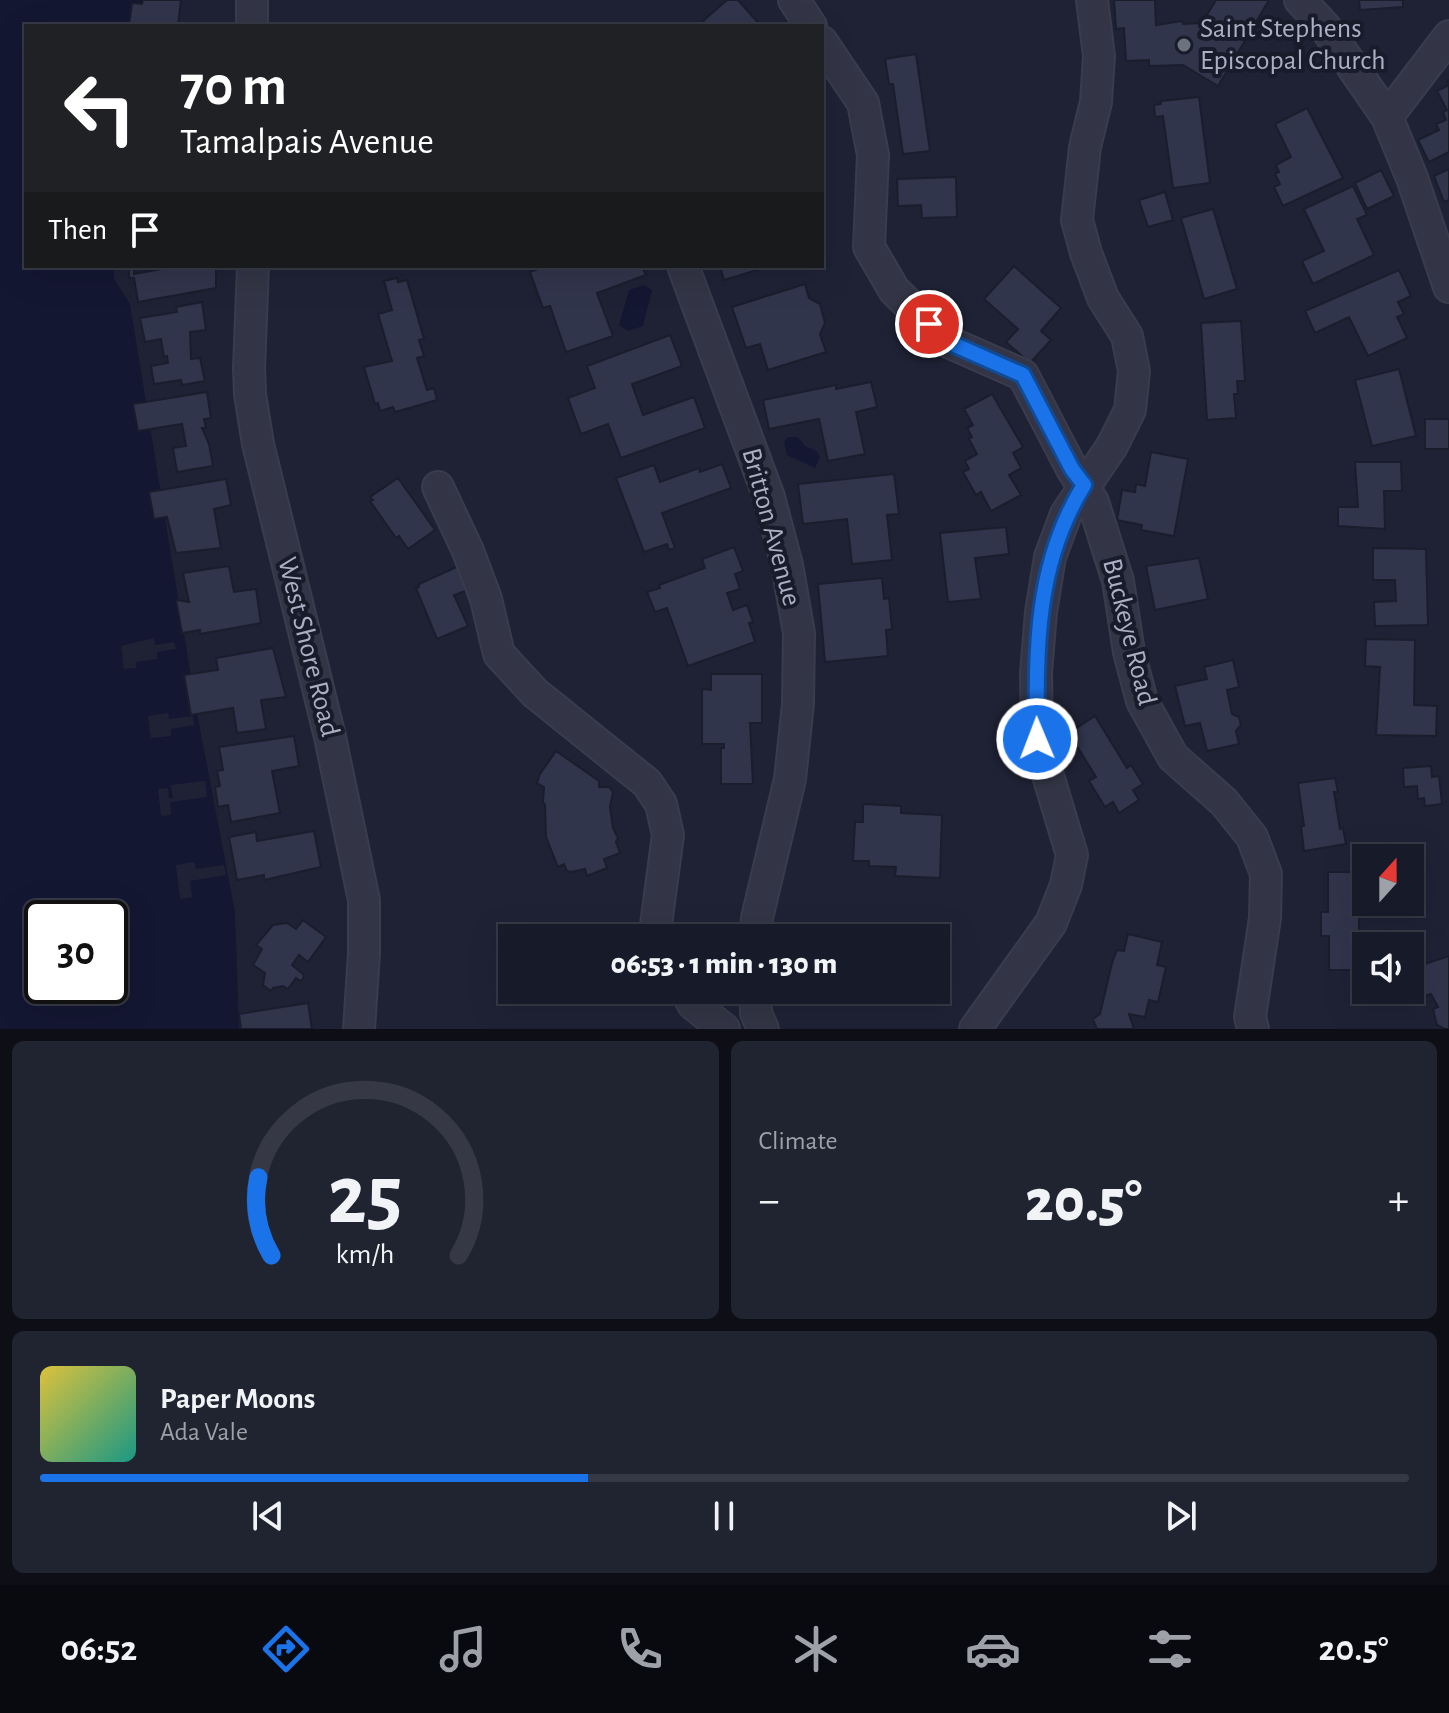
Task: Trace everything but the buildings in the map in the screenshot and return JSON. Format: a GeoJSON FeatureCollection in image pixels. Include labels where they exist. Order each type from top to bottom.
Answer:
{"type":"FeatureCollection","features":[{"type":"Feature","properties":{"kind":"street"},"geometry":{"type":"LineString","coordinates":[[252,0],[252,24]]}},
{"type":"Feature","properties":{"kind":"street"},"geometry":{"type":"LineString","coordinates":[[794,0],[810,24]]}},
{"type":"Feature","properties":{"kind":"street"},"geometry":{"type":"LineString","coordinates":[[975,1029],[1051,923],[1066,885],[1072,855],[1037,739],[1036,673],[1041,612],[1050,557],[1066,514],[1112,446],[1130,410],[1134,371],[1127,336],[1103,298],[1077,220],[1085,147],[1096,102],[1099,56],[1092,0]]}},
{"type":"Feature","properties":{"kind":"street"},"geometry":{"type":"LineString","coordinates":[[1300,0],[1325,27],[1387,117],[1412,178],[1449,287]]}},
{"type":"Feature","properties":{"kind":"street"},"geometry":{"type":"LineString","coordinates":[[1387,117],[1449,36]]}},
{"type":"Feature","properties":{"kind":"street","name":"Buckeye Road"},"geometry":{"type":"LineString","coordinates":[[824,45],[863,103],[873,155],[869,247],[894,290],[946,341],[1023,375],[1072,469],[1093,502],[1118,581],[1129,652],[1142,701],[1173,757],[1224,802],[1252,837],[1266,874],[1265,918],[1250,1017],[1253,1029]]}},
{"type":"Feature","properties":{"kind":"street","name":"West Shore Road"},"geometry":{"type":"LineString","coordinates":[[253,268],[249,368],[254,419],[330,737],[364,900],[359,1029]]}},
{"type":"Feature","properties":{"kind":"street","name":"Britton Avenue"},"geometry":{"type":"LineString","coordinates":[[684,268],[769,497],[787,565],[799,633],[798,704],[790,779],[756,924]]}},
{"type":"Feature","properties":{"kind":"street"},"geometry":{"type":"LineString","coordinates":[[438,487],[486,599],[499,654],[535,693],[647,783],[661,804],[668,835],[656,924]]}},
{"type":"Feature","properties":{"kind":"street"},"geometry":{"type":"LineString","coordinates":[[693,1004],[724,1029]]}},
{"type":"Feature","properties":{"kind":"street"},"geometry":{"type":"LineString","coordinates":[[756,1004],[763,1029]]}},
{"type":"Feature","properties":{"kind":"water"},"geometry":{"type":"Polygon","coordinates":[[[0,0],[149,0],[144,24],[24,24],[24,268],[114,268],[114,279],[130,304],[197,713],[235,912],[239,1029],[0,1029],[0,0]]]}},
{"type":"Feature","properties":{"kind":"water"},"geometry":{"type":"Polygon","coordinates":[[[644,285],[652,290],[643,326],[628,331],[619,325],[629,290],[644,285]]]}},
{"type":"Feature","properties":{"kind":"water"},"geometry":{"type":"Polygon","coordinates":[[[788,437],[798,437],[805,446],[817,451],[820,457],[815,468],[787,455],[784,442],[788,437]]]}},
{"type":"Feature","properties":{"kind":"pier"},"geometry":{"type":"Polygon","coordinates":[[[154,638],[155,645],[174,642],[176,649],[157,652],[157,659],[136,662],[136,668],[124,669],[121,646],[154,638]]]}},
{"type":"Feature","properties":{"kind":"pier"},"geometry":{"type":"Polygon","coordinates":[[[168,713],[169,719],[193,716],[194,725],[171,729],[171,736],[151,738],[148,716],[168,713]]]}},
{"type":"Feature","properties":{"kind":"pier"},"geometry":{"type":"Polygon","coordinates":[[[205,781],[207,797],[170,802],[171,815],[161,816],[158,789],[168,788],[169,798],[173,798],[171,785],[205,781]]]}},
{"type":"Feature","properties":{"kind":"pier"},"geometry":{"type":"Polygon","coordinates":[[[194,862],[196,869],[224,865],[226,875],[190,881],[192,897],[180,899],[176,865],[194,862]]]}},
{"type":"Feature","properties":{"kind":"place","name":"Saint Stephens Episcopal Church"},"geometry":{"type":"Point","coordinates":[1184,45]}},
{"type":"Feature","properties":{"kind":"route"},"geometry":{"type":"LineString","coordinates":[[929,324],[946,341],[1023,375],[1072,469],[1084,485],[1066,514],[1050,557],[1036,673],[1037,739]]}}]}
